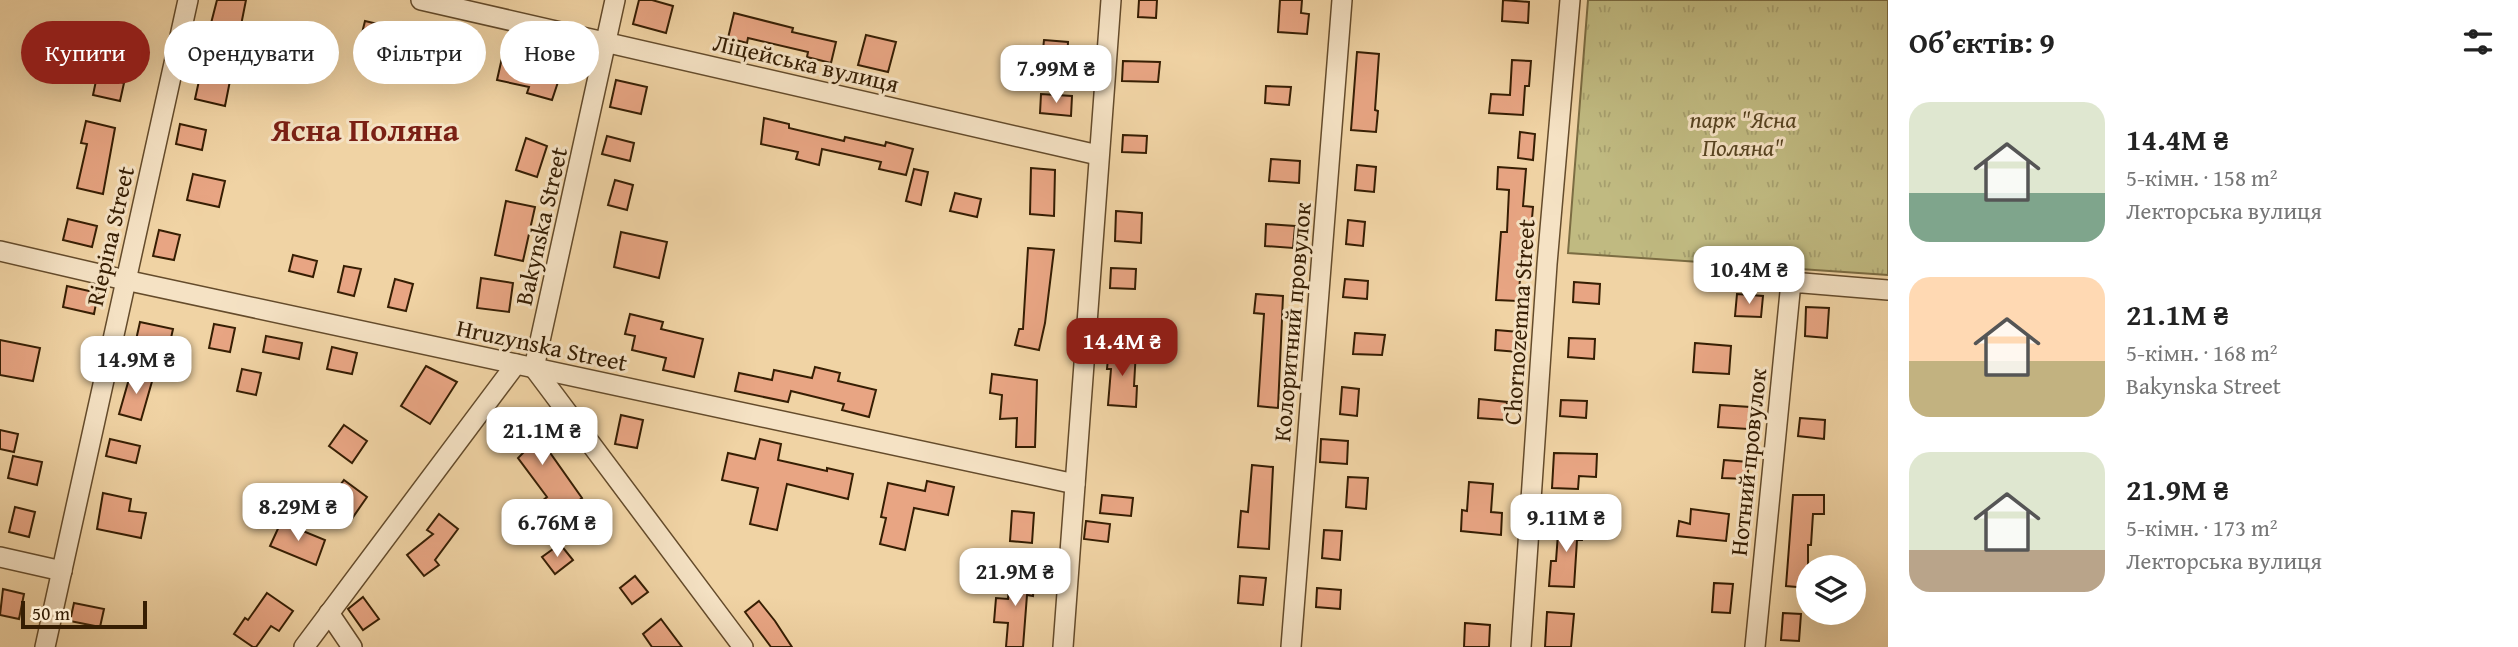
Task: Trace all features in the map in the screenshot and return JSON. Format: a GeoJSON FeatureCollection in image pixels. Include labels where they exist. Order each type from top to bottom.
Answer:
{"type":"FeatureCollection","features":[{"type":"Feature","properties":{"kind":"street","name":"Riepina Street"},"geometry":{"type":"LineString","coordinates":[[45,647],[188,0]]}},
{"type":"Feature","properties":{"kind":"street","name":"Ліцейська вулиця"},"geometry":{"type":"LineString","coordinates":[[421,0],[1098,155]]}},
{"type":"Feature","properties":{"kind":"street","name":"Bakynska Street"},"geometry":{"type":"LineString","coordinates":[[525,366],[607,42],[615,0]]}},
{"type":"Feature","properties":{"kind":"street"},"geometry":{"type":"LineString","coordinates":[[1063,647],[1111,0]]}},
{"type":"Feature","properties":{"kind":"street","name":"Колоритний провулок"},"geometry":{"type":"LineString","coordinates":[[1291,647],[1342,0]]}},
{"type":"Feature","properties":{"kind":"street","name":"Chornozemna Street"},"geometry":{"type":"LineString","coordinates":[[1521,647],[1546,264],[1570,0]]}},
{"type":"Feature","properties":{"kind":"street","name":"Hruzynska Street"},"geometry":{"type":"LineString","coordinates":[[0,251],[1075,484]]}},
{"type":"Feature","properties":{"kind":"street","name":"Нотний провулок"},"geometry":{"type":"LineString","coordinates":[[1755,647],[1791,282],[1888,290]]}},
{"type":"Feature","properties":{"kind":"street"},"geometry":{"type":"LineString","coordinates":[[304,647],[525,366],[743,647]]}},
{"type":"Feature","properties":{"kind":"street"},"geometry":{"type":"LineString","coordinates":[[0,557],[62,571]]}},
{"type":"Feature","properties":{"kind":"street"},"geometry":{"type":"LineString","coordinates":[[329,613],[352,647]]}},
{"type":"Feature","properties":{"kind":"green space","name":"парк \"Ясна Поляна\""},"geometry":{"type":"Polygon","coordinates":[[[1588,0],[1888,0],[1888,275],[1568,253],[1588,0]]]}},
{"type":"Feature","properties":{"kind":"building"},"geometry":{"type":"Polygon","coordinates":[[[217,0],[246,0],[242,21],[212,21],[217,0]]]}},
{"type":"Feature","properties":{"kind":"building"},"geometry":{"type":"Polygon","coordinates":[[[639,0],[652,0],[673,6],[666,33],[633,24],[639,0]]]}},
{"type":"Feature","properties":{"kind":"building"},"geometry":{"type":"Polygon","coordinates":[[[1139,0],[1157,0],[1156,18],[1138,17],[1139,0]]]}},
{"type":"Feature","properties":{"kind":"building"},"geometry":{"type":"Polygon","coordinates":[[[1280,0],[1302,0],[1301,13],[1309,14],[1307,34],[1278,32],[1280,0]]]}},
{"type":"Feature","properties":{"kind":"building"},"geometry":{"type":"Polygon","coordinates":[[[1503,0],[1529,2],[1528,23],[1502,21],[1503,0]]]}},
{"type":"Feature","properties":{"kind":"building"},"geometry":{"type":"Polygon","coordinates":[[[734,13],[793,28],[792,32],[836,42],[831,63],[807,57],[808,52],[748,38],[747,43],[728,38],[734,13]]]}},
{"type":"Feature","properties":{"kind":"building"},"geometry":{"type":"Polygon","coordinates":[[[866,35],[896,42],[888,72],[858,65],[866,35]]]}},
{"type":"Feature","properties":{"kind":"building"},"geometry":{"type":"Polygon","coordinates":[[[1044,40],[1068,42],[1067,62],[1042,60],[1044,40]]]}},
{"type":"Feature","properties":{"kind":"building"},"geometry":{"type":"Polygon","coordinates":[[[1357,52],[1379,54],[1376,132],[1351,130],[1357,52]]]}},
{"type":"Feature","properties":{"kind":"building"},"geometry":{"type":"Polygon","coordinates":[[[1512,60],[1531,61],[1529,86],[1525,86],[1523,115],[1489,113],[1491,94],[1510,95],[1512,60]]]}},
{"type":"Feature","properties":{"kind":"building"},"geometry":{"type":"Polygon","coordinates":[[[1123,61],[1160,62],[1158,82],[1122,81],[1123,61]]]}},
{"type":"Feature","properties":{"kind":"building"},"geometry":{"type":"Polygon","coordinates":[[[616,80],[647,87],[641,114],[610,107],[616,80]]]}},
{"type":"Feature","properties":{"kind":"building"},"geometry":{"type":"Polygon","coordinates":[[[95,84],[124,84],[120,101],[93,95],[95,84]]]}},
{"type":"Feature","properties":{"kind":"building"},"geometry":{"type":"Polygon","coordinates":[[[198,84],[229,84],[225,106],[195,99],[198,84]]]}},
{"type":"Feature","properties":{"kind":"building"},"geometry":{"type":"Polygon","coordinates":[[[515,84],[557,84],[552,100],[527,93],[529,87],[515,84]]]}},
{"type":"Feature","properties":{"kind":"building"},"geometry":{"type":"Polygon","coordinates":[[[1266,86],[1291,87],[1289,105],[1265,103],[1266,86]]]}},
{"type":"Feature","properties":{"kind":"building"},"geometry":{"type":"Polygon","coordinates":[[[1041,94],[1072,96],[1071,116],[1040,113],[1041,94]]]}},
{"type":"Feature","properties":{"kind":"building"},"geometry":{"type":"Polygon","coordinates":[[[764,118],[789,124],[789,128],[844,141],[845,137],[885,146],[886,142],[913,149],[906,175],[879,169],[881,162],[822,149],[819,165],[796,159],[798,152],[761,144],[764,118]]]}},
{"type":"Feature","properties":{"kind":"building"},"geometry":{"type":"Polygon","coordinates":[[[86,121],[115,128],[103,194],[77,188],[87,144],[81,143],[86,121]]]}},
{"type":"Feature","properties":{"kind":"building"},"geometry":{"type":"Polygon","coordinates":[[[180,124],[206,130],[202,150],[176,144],[180,124]]]}},
{"type":"Feature","properties":{"kind":"building"},"geometry":{"type":"Polygon","coordinates":[[[1520,132],[1535,134],[1533,160],[1518,158],[1520,132]]]}},
{"type":"Feature","properties":{"kind":"building"},"geometry":{"type":"Polygon","coordinates":[[[1123,135],[1147,136],[1146,153],[1122,152],[1123,135]]]}},
{"type":"Feature","properties":{"kind":"building"},"geometry":{"type":"Polygon","coordinates":[[[607,136],[634,143],[630,161],[602,154],[607,136]]]}},
{"type":"Feature","properties":{"kind":"building"},"geometry":{"type":"Polygon","coordinates":[[[526,138],[547,146],[537,177],[516,170],[526,138]]]}},
{"type":"Feature","properties":{"kind":"building"},"geometry":{"type":"Polygon","coordinates":[[[1271,159],[1300,161],[1299,183],[1269,181],[1271,159]]]}},
{"type":"Feature","properties":{"kind":"building"},"geometry":{"type":"Polygon","coordinates":[[[1357,165],[1376,167],[1374,192],[1355,190],[1357,165]]]}},
{"type":"Feature","properties":{"kind":"building"},"geometry":{"type":"Polygon","coordinates":[[[1498,167],[1526,169],[1523,206],[1533,207],[1531,230],[1527,230],[1525,269],[1521,269],[1518,301],[1496,300],[1501,232],[1507,232],[1509,190],[1497,189],[1498,167]]]}},
{"type":"Feature","properties":{"kind":"building"},"geometry":{"type":"Polygon","coordinates":[[[1031,168],[1055,170],[1054,216],[1030,214],[1031,168]]]}},
{"type":"Feature","properties":{"kind":"building"},"geometry":{"type":"Polygon","coordinates":[[[914,169],[928,172],[921,205],[906,201],[914,169]]]}},
{"type":"Feature","properties":{"kind":"building"},"geometry":{"type":"Polygon","coordinates":[[[193,174],[225,181],[219,207],[187,200],[193,174]]]}},
{"type":"Feature","properties":{"kind":"building"},"geometry":{"type":"Polygon","coordinates":[[[615,180],[633,185],[627,210],[608,205],[615,180]]]}},
{"type":"Feature","properties":{"kind":"building"},"geometry":{"type":"Polygon","coordinates":[[[955,193],[981,199],[977,217],[950,211],[955,193]]]}},
{"type":"Feature","properties":{"kind":"building"},"geometry":{"type":"Polygon","coordinates":[[[506,201],[535,207],[523,261],[495,255],[506,201]]]}},
{"type":"Feature","properties":{"kind":"building"},"geometry":{"type":"Polygon","coordinates":[[[1116,211],[1142,213],[1141,243],[1115,241],[1116,211]]]}},
{"type":"Feature","properties":{"kind":"building"},"geometry":{"type":"Polygon","coordinates":[[[68,219],[97,226],[92,247],[63,240],[68,219]]]}},
{"type":"Feature","properties":{"kind":"building"},"geometry":{"type":"Polygon","coordinates":[[[1348,220],[1365,222],[1363,246],[1346,244],[1348,220]]]}},
{"type":"Feature","properties":{"kind":"building"},"geometry":{"type":"Polygon","coordinates":[[[1266,224],[1295,226],[1293,248],[1265,246],[1266,224]]]}},
{"type":"Feature","properties":{"kind":"building"},"geometry":{"type":"Polygon","coordinates":[[[159,230],[180,235],[174,260],[153,256],[159,230]]]}},
{"type":"Feature","properties":{"kind":"building"},"geometry":{"type":"Polygon","coordinates":[[[621,232],[667,242],[659,278],[614,267],[621,232]]]}},
{"type":"Feature","properties":{"kind":"building"},"geometry":{"type":"Polygon","coordinates":[[[1028,248],[1054,250],[1039,350],[1015,345],[1019,329],[1023,329],[1028,248]]]}},
{"type":"Feature","properties":{"kind":"building"},"geometry":{"type":"Polygon","coordinates":[[[293,255],[317,261],[313,277],[289,271],[293,255]]]}},
{"type":"Feature","properties":{"kind":"building"},"geometry":{"type":"Polygon","coordinates":[[[344,266],[361,269],[354,296],[338,292],[344,266]]]}},
{"type":"Feature","properties":{"kind":"building"},"geometry":{"type":"Polygon","coordinates":[[[1111,268],[1136,269],[1135,289],[1110,288],[1111,268]]]}},
{"type":"Feature","properties":{"kind":"building"},"geometry":{"type":"Polygon","coordinates":[[[481,278],[513,283],[509,312],[477,308],[481,278]]]}},
{"type":"Feature","properties":{"kind":"building"},"geometry":{"type":"Polygon","coordinates":[[[395,279],[413,284],[406,311],[388,307],[395,279]]]}},
{"type":"Feature","properties":{"kind":"building"},"geometry":{"type":"Polygon","coordinates":[[[1345,279],[1368,281],[1367,299],[1343,297],[1345,279]]]}},
{"type":"Feature","properties":{"kind":"building"},"geometry":{"type":"Polygon","coordinates":[[[1574,282],[1600,284],[1599,304],[1573,302],[1574,282]]]}},
{"type":"Feature","properties":{"kind":"building"},"geometry":{"type":"Polygon","coordinates":[[[67,286],[98,293],[94,314],[63,307],[67,286]]]}},
{"type":"Feature","properties":{"kind":"building"},"geometry":{"type":"Polygon","coordinates":[[[1256,294],[1283,296],[1278,408],[1258,406],[1264,314],[1254,313],[1256,294]]]}},
{"type":"Feature","properties":{"kind":"building"},"geometry":{"type":"Polygon","coordinates":[[[1737,294],[1763,296],[1761,317],[1735,316],[1737,294]]]}},
{"type":"Feature","properties":{"kind":"building"},"geometry":{"type":"Polygon","coordinates":[[[1806,307],[1829,308],[1827,338],[1805,336],[1806,307]]]}},
{"type":"Feature","properties":{"kind":"building"},"geometry":{"type":"Polygon","coordinates":[[[630,314],[663,322],[661,329],[703,339],[694,377],[663,370],[666,358],[632,350],[635,336],[625,334],[630,314]]]}},
{"type":"Feature","properties":{"kind":"building"},"geometry":{"type":"Polygon","coordinates":[[[140,322],[173,329],[169,347],[136,340],[140,322]]]}},
{"type":"Feature","properties":{"kind":"building"},"geometry":{"type":"Polygon","coordinates":[[[214,324],[235,328],[230,352],[209,348],[214,324]]]}},
{"type":"Feature","properties":{"kind":"building"},"geometry":{"type":"Polygon","coordinates":[[[1496,330],[1519,332],[1518,352],[1495,350],[1496,330]]]}},
{"type":"Feature","properties":{"kind":"building"},"geometry":{"type":"Polygon","coordinates":[[[1355,333],[1385,335],[1382,355],[1353,354],[1355,333]]]}},
{"type":"Feature","properties":{"kind":"building"},"geometry":{"type":"Polygon","coordinates":[[[266,336],[302,343],[299,359],[263,352],[266,336]]]}},
{"type":"Feature","properties":{"kind":"building"},"geometry":{"type":"Polygon","coordinates":[[[1569,338],[1595,339],[1594,359],[1568,357],[1569,338]]]}},
{"type":"Feature","properties":{"kind":"building"},"geometry":{"type":"Polygon","coordinates":[[[0,340],[40,348],[33,381],[0,375],[0,340]]]}},
{"type":"Feature","properties":{"kind":"building"},"geometry":{"type":"Polygon","coordinates":[[[1695,343],[1731,346],[1729,374],[1693,372],[1695,343]]]}},
{"type":"Feature","properties":{"kind":"building"},"geometry":{"type":"Polygon","coordinates":[[[332,347],[357,353],[352,374],[327,369],[332,347]]]}},
{"type":"Feature","properties":{"kind":"building"},"geometry":{"type":"Polygon","coordinates":[[[1109,348],[1136,350],[1136,407],[1108,405],[1111,369],[1107,369],[1109,348]]]}},
{"type":"Feature","properties":{"kind":"building"},"geometry":{"type":"Polygon","coordinates":[[[426,366],[457,382],[430,424],[401,406],[426,366]]]}},
{"type":"Feature","properties":{"kind":"building"},"geometry":{"type":"Polygon","coordinates":[[[815,367],[840,373],[838,381],[876,390],[869,417],[842,410],[844,404],[791,391],[788,402],[735,391],[739,373],[772,380],[774,370],[812,378],[815,367]]]}},
{"type":"Feature","properties":{"kind":"building"},"geometry":{"type":"Polygon","coordinates":[[[242,369],[261,373],[256,395],[237,391],[242,369]]]}},
{"type":"Feature","properties":{"kind":"building"},"geometry":{"type":"Polygon","coordinates":[[[131,372],[153,378],[141,420],[119,414],[131,372]]]}},
{"type":"Feature","properties":{"kind":"building"},"geometry":{"type":"Polygon","coordinates":[[[992,374],[1037,380],[1035,447],[1016,447],[1017,418],[1000,419],[1002,395],[990,393],[992,374]]]}},
{"type":"Feature","properties":{"kind":"building"},"geometry":{"type":"Polygon","coordinates":[[[1342,387],[1359,389],[1357,416],[1340,414],[1342,387]]]}},
{"type":"Feature","properties":{"kind":"building"},"geometry":{"type":"Polygon","coordinates":[[[1479,399],[1507,402],[1505,420],[1478,418],[1479,399]]]}},
{"type":"Feature","properties":{"kind":"building"},"geometry":{"type":"Polygon","coordinates":[[[1561,400],[1587,401],[1586,418],[1560,416],[1561,400]]]}},
{"type":"Feature","properties":{"kind":"building"},"geometry":{"type":"Polygon","coordinates":[[[1720,405],[1750,407],[1748,429],[1718,427],[1720,405]]]}},
{"type":"Feature","properties":{"kind":"building"},"geometry":{"type":"Polygon","coordinates":[[[515,413],[541,440],[582,498],[555,519],[542,501],[547,497],[518,458],[523,453],[498,426],[515,413]]]}},
{"type":"Feature","properties":{"kind":"building"},"geometry":{"type":"Polygon","coordinates":[[[621,415],[643,420],[637,448],[615,444],[621,415]]]}},
{"type":"Feature","properties":{"kind":"building"},"geometry":{"type":"Polygon","coordinates":[[[1800,418],[1825,420],[1824,439],[1798,436],[1800,418]]]}},
{"type":"Feature","properties":{"kind":"building"},"geometry":{"type":"Polygon","coordinates":[[[344,425],[367,441],[352,463],[329,446],[344,425]]]}},
{"type":"Feature","properties":{"kind":"building"},"geometry":{"type":"Polygon","coordinates":[[[0,430],[18,434],[14,452],[0,449],[0,430]]]}},
{"type":"Feature","properties":{"kind":"building"},"geometry":{"type":"Polygon","coordinates":[[[110,439],[140,446],[136,463],[106,456],[110,439]]]}},
{"type":"Feature","properties":{"kind":"building"},"geometry":{"type":"Polygon","coordinates":[[[760,439],[781,444],[778,460],[853,474],[848,499],[787,484],[777,530],[750,524],[758,488],[722,480],[728,453],[755,459],[760,439]]]}},
{"type":"Feature","properties":{"kind":"building"},"geometry":{"type":"Polygon","coordinates":[[[1321,439],[1348,441],[1347,464],[1320,462],[1321,439]]]}},
{"type":"Feature","properties":{"kind":"building"},"geometry":{"type":"Polygon","coordinates":[[[1554,453],[1597,454],[1596,477],[1579,476],[1578,489],[1552,488],[1554,453]]]}},
{"type":"Feature","properties":{"kind":"building"},"geometry":{"type":"Polygon","coordinates":[[[13,456],[42,462],[37,485],[8,478],[13,456]]]}},
{"type":"Feature","properties":{"kind":"building"},"geometry":{"type":"Polygon","coordinates":[[[1724,460],[1749,462],[1747,479],[1722,478],[1724,460]]]}},
{"type":"Feature","properties":{"kind":"building"},"geometry":{"type":"Polygon","coordinates":[[[1252,465],[1273,467],[1269,549],[1238,547],[1241,511],[1248,512],[1252,465]]]}},
{"type":"Feature","properties":{"kind":"building"},"geometry":{"type":"Polygon","coordinates":[[[1348,477],[1368,478],[1366,509],[1346,507],[1348,477]]]}},
{"type":"Feature","properties":{"kind":"building"},"geometry":{"type":"Polygon","coordinates":[[[344,480],[367,497],[351,520],[327,503],[344,480]]]}},
{"type":"Feature","properties":{"kind":"building"},"geometry":{"type":"Polygon","coordinates":[[[927,481],[954,487],[948,515],[914,508],[905,550],[880,544],[886,518],[881,517],[888,483],[925,491],[927,481]]]}},
{"type":"Feature","properties":{"kind":"building"},"geometry":{"type":"Polygon","coordinates":[[[1469,482],[1493,484],[1491,512],[1502,513],[1501,535],[1461,531],[1462,510],[1467,511],[1469,482]]]}},
{"type":"Feature","properties":{"kind":"building"},"geometry":{"type":"Polygon","coordinates":[[[103,493],[131,499],[129,511],[146,513],[141,538],[97,529],[103,493]]]}},
{"type":"Feature","properties":{"kind":"building"},"geometry":{"type":"Polygon","coordinates":[[[1102,495],[1133,498],[1131,516],[1100,513],[1102,495]]]}},
{"type":"Feature","properties":{"kind":"building"},"geometry":{"type":"Polygon","coordinates":[[[1793,495],[1824,495],[1824,514],[1813,514],[1808,555],[1796,555],[1796,587],[1786,586],[1793,495]]]}},
{"type":"Feature","properties":{"kind":"building"},"geometry":{"type":"Polygon","coordinates":[[[15,507],[35,512],[29,537],[9,532],[15,507]]]}},
{"type":"Feature","properties":{"kind":"building"},"geometry":{"type":"Polygon","coordinates":[[[1691,509],[1729,514],[1726,541],[1677,536],[1679,521],[1690,524],[1691,509]]]}},
{"type":"Feature","properties":{"kind":"building"},"geometry":{"type":"Polygon","coordinates":[[[1012,511],[1034,513],[1032,543],[1010,541],[1012,511]]]}},
{"type":"Feature","properties":{"kind":"building"},"geometry":{"type":"Polygon","coordinates":[[[439,514],[458,529],[435,560],[439,565],[424,576],[407,555],[433,534],[427,530],[439,514]]]}},
{"type":"Feature","properties":{"kind":"building"},"geometry":{"type":"Polygon","coordinates":[[[1559,520],[1584,521],[1582,540],[1577,540],[1574,587],[1549,586],[1551,561],[1556,561],[1559,520]]]}},
{"type":"Feature","properties":{"kind":"building"},"geometry":{"type":"Polygon","coordinates":[[[1086,521],[1110,524],[1108,542],[1084,539],[1086,521]]]}},
{"type":"Feature","properties":{"kind":"building"},"geometry":{"type":"Polygon","coordinates":[[[281,522],[325,540],[316,565],[270,546],[281,522]]]}},
{"type":"Feature","properties":{"kind":"building"},"geometry":{"type":"Polygon","coordinates":[[[1324,530],[1342,531],[1340,560],[1322,558],[1324,530]]]}},
{"type":"Feature","properties":{"kind":"building"},"geometry":{"type":"Polygon","coordinates":[[[560,544],[573,560],[555,574],[542,557],[560,544]]]}},
{"type":"Feature","properties":{"kind":"building"},"geometry":{"type":"Polygon","coordinates":[[[1010,573],[1035,575],[1033,596],[1027,595],[1023,647],[1006,647],[1008,623],[994,622],[996,598],[1008,599],[1010,573]]]}},
{"type":"Feature","properties":{"kind":"building"},"geometry":{"type":"Polygon","coordinates":[[[635,576],[648,592],[632,604],[620,588],[635,576]]]}},
{"type":"Feature","properties":{"kind":"building"},"geometry":{"type":"Polygon","coordinates":[[[1240,576],[1266,578],[1263,605],[1238,603],[1240,576]]]}},
{"type":"Feature","properties":{"kind":"building"},"geometry":{"type":"Polygon","coordinates":[[[1714,583],[1733,584],[1730,613],[1712,612],[1714,583]]]}},
{"type":"Feature","properties":{"kind":"building"},"geometry":{"type":"Polygon","coordinates":[[[1317,588],[1341,590],[1340,609],[1316,607],[1317,588]]]}},
{"type":"Feature","properties":{"kind":"building"},"geometry":{"type":"Polygon","coordinates":[[[3,589],[24,594],[19,619],[0,615],[3,589]]]}},
{"type":"Feature","properties":{"kind":"building"},"geometry":{"type":"Polygon","coordinates":[[[267,593],[293,611],[279,631],[271,626],[256,647],[253,647],[234,634],[245,618],[248,620],[267,593]]]}},
{"type":"Feature","properties":{"kind":"building"},"geometry":{"type":"Polygon","coordinates":[[[363,597],[379,619],[363,630],[348,609],[363,597]]]}},
{"type":"Feature","properties":{"kind":"building"},"geometry":{"type":"Polygon","coordinates":[[[759,601],[792,647],[771,647],[745,612],[759,601]]]}},
{"type":"Feature","properties":{"kind":"building"},"geometry":{"type":"Polygon","coordinates":[[[74,603],[104,609],[100,627],[70,621],[74,603]]]}},
{"type":"Feature","properties":{"kind":"building"},"geometry":{"type":"Polygon","coordinates":[[[1547,612],[1574,614],[1571,647],[1545,647],[1547,612]]]}},
{"type":"Feature","properties":{"kind":"building"},"geometry":{"type":"Polygon","coordinates":[[[1783,613],[1796,614],[1796,625],[1800,625],[1799,641],[1781,640],[1783,613]]]}},
{"type":"Feature","properties":{"kind":"building"},"geometry":{"type":"Polygon","coordinates":[[[661,619],[682,647],[652,647],[643,634],[661,619]]]}},
{"type":"Feature","properties":{"kind":"building"},"geometry":{"type":"Polygon","coordinates":[[[1465,623],[1490,625],[1489,647],[1464,647],[1465,623]]]}},
{"type":"Feature","properties":{"kind":"district","name":"Ясна Поляна"},"geometry":{"type":"Point","coordinates":[365,129]}}]}
